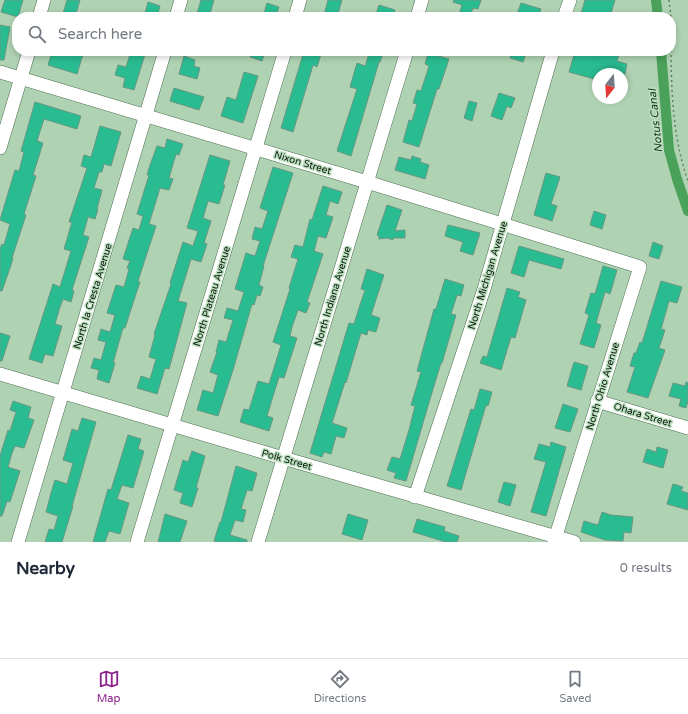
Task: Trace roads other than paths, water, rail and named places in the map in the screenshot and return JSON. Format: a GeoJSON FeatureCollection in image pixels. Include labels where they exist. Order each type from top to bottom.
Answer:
{"type":"FeatureCollection","features":[{"type":"Feature","properties":{"kind":"street"},"geometry":{"type":"LineString","coordinates":[[40,12],[44,0]]}},
{"type":"Feature","properties":{"kind":"street"},"geometry":{"type":"LineString","coordinates":[[177,12],[181,0]]}},
{"type":"Feature","properties":{"kind":"street"},"geometry":{"type":"LineString","coordinates":[[296,12],[300,0]]}},
{"type":"Feature","properties":{"kind":"street"},"geometry":{"type":"LineString","coordinates":[[418,12],[422,0]]}},
{"type":"Feature","properties":{"kind":"street"},"geometry":{"type":"LineString","coordinates":[[566,12],[570,0]]}},
{"type":"Feature","properties":{"kind":"street"},"geometry":{"type":"LineString","coordinates":[[0,148],[28,56]]}},
{"type":"Feature","properties":{"kind":"street","name":"North la Cresta Avenue"},"geometry":{"type":"LineString","coordinates":[[18,542],[164,56]]}},
{"type":"Feature","properties":{"kind":"street","name":"North Plateau Avenue"},"geometry":{"type":"LineString","coordinates":[[137,542],[284,56]]}},
{"type":"Feature","properties":{"kind":"street","name":"North Indiana Avenue"},"geometry":{"type":"LineString","coordinates":[[258,542],[405,56]]}},
{"type":"Feature","properties":{"kind":"street","name":"North Michigan Avenue"},"geometry":{"type":"LineString","coordinates":[[416,497],[481,296],[552,56]]}},
{"type":"Feature","properties":{"kind":"street","name":"Nixon Street"},"geometry":{"type":"LineString","coordinates":[[0,72],[256,148],[604,255]]}},
{"type":"Feature","properties":{"kind":"street","name":"North Ohio Avenue"},"geometry":{"type":"LineString","coordinates":[[555,540],[640,266],[604,255]]}},
{"type":"Feature","properties":{"kind":"street","name":"Polk Street"},"geometry":{"type":"LineString","coordinates":[[0,374],[416,497],[555,540],[574,542]]}},
{"type":"Feature","properties":{"kind":"street","name":"Ohara Street"},"geometry":{"type":"LineString","coordinates":[[597,401],[688,428]]}},
{"type":"Feature","properties":{"kind":"waterway","name":"Notus Canal"},"geometry":{"type":"LineString","coordinates":[[656,0],[657,12]]}},
{"type":"Feature","properties":{"kind":"waterway","name":"Notus Canal"},"geometry":{"type":"LineString","coordinates":[[661,56],[669,150],[688,211]]}}]}
